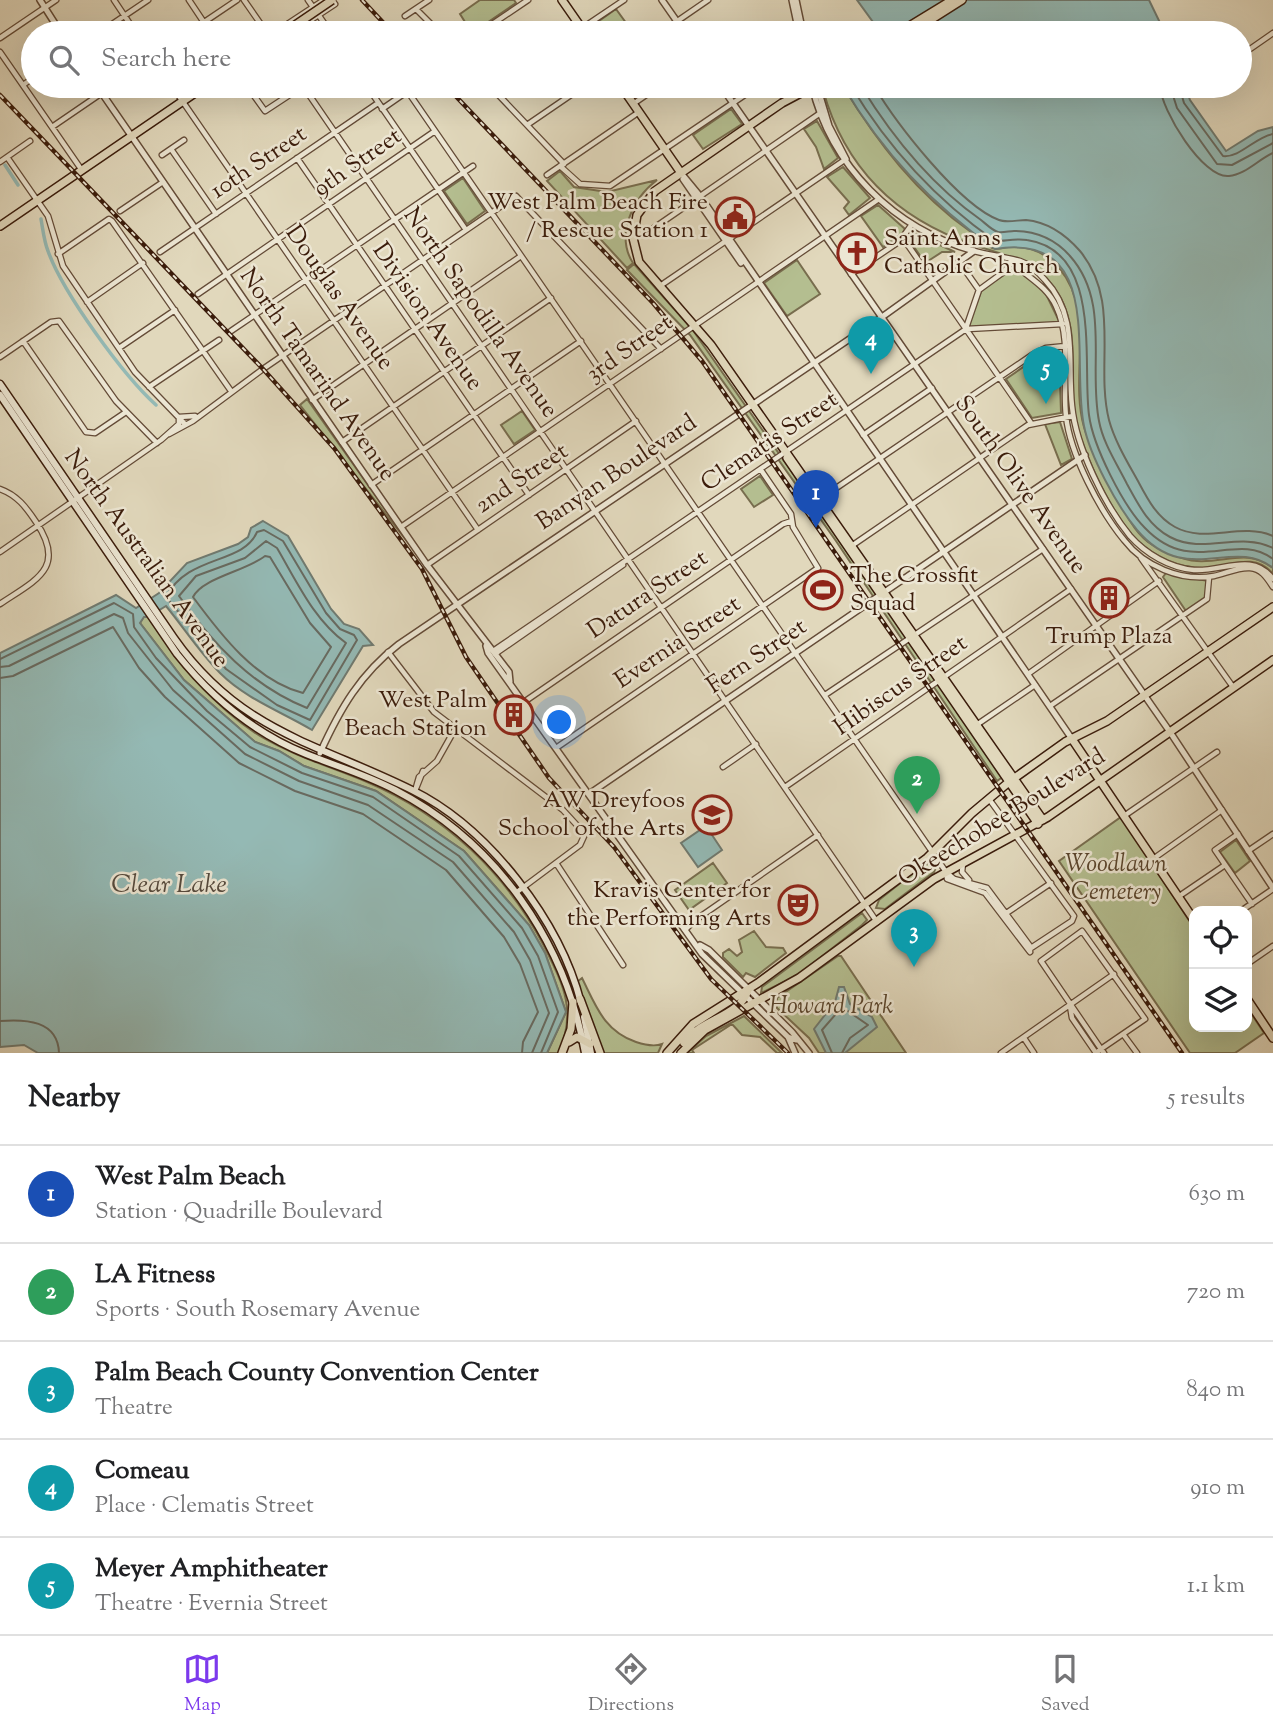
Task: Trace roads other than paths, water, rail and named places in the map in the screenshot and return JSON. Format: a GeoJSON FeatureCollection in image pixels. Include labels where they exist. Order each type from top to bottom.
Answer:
{"type":"FeatureCollection","features":[{"type":"Feature","properties":{"kind":"main road"},"geometry":{"type":"LineString","coordinates":[[304,21],[332,0]]}},
{"type":"Feature","properties":{"kind":"main road"},"geometry":{"type":"LineString","coordinates":[[562,0],[574,21]]}},
{"type":"Feature","properties":{"kind":"main road"},"geometry":{"type":"LineString","coordinates":[[918,21],[952,0]]}},
{"type":"Feature","properties":{"kind":"main road"},"geometry":{"type":"LineString","coordinates":[[929,21],[962,0]]}},
{"type":"Feature","properties":{"kind":"main road"},"geometry":{"type":"LineString","coordinates":[[0,226],[187,98]]}},
{"type":"Feature","properties":{"kind":"main road"},"geometry":{"type":"LineString","coordinates":[[629,98],[681,173]]}},
{"type":"Feature","properties":{"kind":"main road"},"geometry":{"type":"LineString","coordinates":[[788,98],[655,191],[643,204],[633,228],[634,249],[642,266],[695,325],[1041,822]]}},
{"type":"Feature","properties":{"kind":"main road"},"geometry":{"type":"LineString","coordinates":[[786,100],[790,98]]}},
{"type":"Feature","properties":{"kind":"main road","name":"North Australian Avenue"},"geometry":{"type":"LineString","coordinates":[[0,384],[75,500]]}},
{"type":"Feature","properties":{"kind":"main road","name":"North Australian Avenue"},"geometry":{"type":"LineString","coordinates":[[0,395],[207,688],[242,719],[279,741],[412,795]]}},
{"type":"Feature","properties":{"kind":"main road","name":"Okeechobee Boulevard"},"geometry":{"type":"LineString","coordinates":[[669,1052],[693,1024],[746,993],[933,853],[988,798],[1012,780],[1072,739],[1107,721],[1273,607]]}},
{"type":"Feature","properties":{"kind":"main road","name":"North Australian Avenue"},"geometry":{"type":"LineString","coordinates":[[179,651],[242,709],[282,734],[412,795]]}},
{"type":"Feature","properties":{"kind":"main road","name":"Okeechobee Boulevard"},"geometry":{"type":"LineString","coordinates":[[680,1053],[705,1030],[799,978],[946,872],[1041,822],[1273,660]]}},
{"type":"Feature","properties":{"kind":"main road"},"geometry":{"type":"LineString","coordinates":[[1072,739],[1189,913]]}},
{"type":"Feature","properties":{"kind":"main road"},"geometry":{"type":"LineString","coordinates":[[412,795],[468,840],[520,890],[545,935],[600,1053]]}},
{"type":"Feature","properties":{"kind":"main road"},"geometry":{"type":"LineString","coordinates":[[680,1053],[694,1032],[746,993]]}},
{"type":"Feature","properties":{"kind":"main road"},"geometry":{"type":"LineString","coordinates":[[576,1000],[585,1053]]}},
{"type":"Feature","properties":{"kind":"main road"},"geometry":{"type":"LineString","coordinates":[[562,1053],[568,1042],[576,1000]]}},
{"type":"Feature","properties":{"kind":"main road"},"geometry":{"type":"LineString","coordinates":[[576,1000],[590,1049]]}},
{"type":"Feature","properties":{"kind":"main road"},"geometry":{"type":"LineString","coordinates":[[1252,1006],[1273,1038]]}},
{"type":"Feature","properties":{"kind":"main road"},"geometry":{"type":"LineString","coordinates":[[568,1042],[582,1038]]}},
{"type":"Feature","properties":{"kind":"main road"},"geometry":{"type":"LineString","coordinates":[[582,1038],[590,1049]]}},
{"type":"Feature","properties":{"kind":"street"},"geometry":{"type":"LineString","coordinates":[[40,0],[53,21]]}},
{"type":"Feature","properties":{"kind":"street"},"geometry":{"type":"LineString","coordinates":[[25,21],[56,0]]}},
{"type":"Feature","properties":{"kind":"street"},"geometry":{"type":"LineString","coordinates":[[114,0],[128,21]]}},
{"type":"Feature","properties":{"kind":"street"},"geometry":{"type":"LineString","coordinates":[[117,21],[148,0]]}},
{"type":"Feature","properties":{"kind":"street"},"geometry":{"type":"LineString","coordinates":[[189,0],[203,21]]}},
{"type":"Feature","properties":{"kind":"street"},"geometry":{"type":"LineString","coordinates":[[207,21],[237,0]]}},
{"type":"Feature","properties":{"kind":"street"},"geometry":{"type":"LineString","coordinates":[[244,0],[259,21]]}},
{"type":"Feature","properties":{"kind":"street"},"geometry":{"type":"LineString","coordinates":[[308,0],[322,21]]}},
{"type":"Feature","properties":{"kind":"street"},"geometry":{"type":"LineString","coordinates":[[293,21],[324,0]]}},
{"type":"Feature","properties":{"kind":"street"},"geometry":{"type":"LineString","coordinates":[[308,21],[334,4],[332,0]]}},
{"type":"Feature","properties":{"kind":"street"},"geometry":{"type":"LineString","coordinates":[[405,16],[429,0]]}},
{"type":"Feature","properties":{"kind":"street"},"geometry":{"type":"LineString","coordinates":[[497,21],[528,0]]}},
{"type":"Feature","properties":{"kind":"street"},"geometry":{"type":"LineString","coordinates":[[596,21],[624,0]]}},
{"type":"Feature","properties":{"kind":"street"},"geometry":{"type":"LineString","coordinates":[[662,0],[676,21]]}},
{"type":"Feature","properties":{"kind":"street"},"geometry":{"type":"LineString","coordinates":[[678,21],[708,0]]}},
{"type":"Feature","properties":{"kind":"street"},"geometry":{"type":"LineString","coordinates":[[794,0],[797,21]]}},
{"type":"Feature","properties":{"kind":"street"},"geometry":{"type":"LineString","coordinates":[[794,0],[798,21]]}},
{"type":"Feature","properties":{"kind":"street"},"geometry":{"type":"LineString","coordinates":[[416,9],[428,21]]}},
{"type":"Feature","properties":{"kind":"street"},"geometry":{"type":"LineString","coordinates":[[0,38],[21,24]]}},
{"type":"Feature","properties":{"kind":"street"},"geometry":{"type":"LineString","coordinates":[[1252,48],[1273,33]]}},
{"type":"Feature","properties":{"kind":"street"},"geometry":{"type":"LineString","coordinates":[[0,52],[21,82]]}},
{"type":"Feature","properties":{"kind":"street"},"geometry":{"type":"LineString","coordinates":[[32,98],[82,170]]}},
{"type":"Feature","properties":{"kind":"street"},"geometry":{"type":"LineString","coordinates":[[51,127],[93,98]]}},
{"type":"Feature","properties":{"kind":"street","name":"North Tamarind Avenue"},"geometry":{"type":"LineString","coordinates":[[106,98],[427,565],[509,673],[510,682]]}},
{"type":"Feature","properties":{"kind":"street","name":"Douglas Avenue"},"geometry":{"type":"LineString","coordinates":[[181,98],[478,530]]}},
{"type":"Feature","properties":{"kind":"street"},"geometry":{"type":"LineString","coordinates":[[256,98],[265,111],[285,98]]}},
{"type":"Feature","properties":{"kind":"street","name":"North Sapodilla Avenue"},"geometry":{"type":"LineString","coordinates":[[311,98],[877,922]]}},
{"type":"Feature","properties":{"kind":"street"},"geometry":{"type":"LineString","coordinates":[[375,98],[466,230]]}},
{"type":"Feature","properties":{"kind":"street"},"geometry":{"type":"LineString","coordinates":[[382,109],[398,98]]}},
{"type":"Feature","properties":{"kind":"street"},"geometry":{"type":"LineString","coordinates":[[413,98],[825,695],[951,883],[985,893],[1031,948],[1072,921],[1073,916],[1018,836],[988,798]]}},
{"type":"Feature","properties":{"kind":"street"},"geometry":{"type":"LineString","coordinates":[[501,98],[580,184],[602,188],[610,186],[740,98]]}},
{"type":"Feature","properties":{"kind":"street"},"geometry":{"type":"LineString","coordinates":[[527,125],[566,98]]}},
{"type":"Feature","properties":{"kind":"street"},"geometry":{"type":"LineString","coordinates":[[633,104],[642,98]]}},
{"type":"Feature","properties":{"kind":"street","name":"South Olive Avenue"},"geometry":{"type":"LineString","coordinates":[[729,98],[1170,732]]}},
{"type":"Feature","properties":{"kind":"street"},"geometry":{"type":"LineString","coordinates":[[816,98],[819,114],[840,155],[846,159]]}},
{"type":"Feature","properties":{"kind":"street"},"geometry":{"type":"LineString","coordinates":[[818,98],[846,159],[879,199],[912,224],[945,242],[1012,261],[1036,275],[1063,307],[1073,416],[1085,455],[1125,528],[1149,552],[1161,560],[1184,568],[1208,570],[1251,564],[1264,568],[1273,579]]}},
{"type":"Feature","properties":{"kind":"street","name":"10th Street"},"geometry":{"type":"LineString","coordinates":[[160,252],[378,103]]}},
{"type":"Feature","properties":{"kind":"street"},"geometry":{"type":"LineString","coordinates":[[547,175],[639,112]]}},
{"type":"Feature","properties":{"kind":"street"},"geometry":{"type":"LineString","coordinates":[[651,230],[819,114]]}},
{"type":"Feature","properties":{"kind":"street","name":"9th Street"},"geometry":{"type":"LineString","coordinates":[[198,294],[435,131]]}},
{"type":"Feature","properties":{"kind":"street"},"geometry":{"type":"LineString","coordinates":[[162,155],[184,140]]}},
{"type":"Feature","properties":{"kind":"street"},"geometry":{"type":"LineString","coordinates":[[0,162],[30,141]]}},
{"type":"Feature","properties":{"kind":"street"},"geometry":{"type":"LineString","coordinates":[[171,149],[216,214]]}},
{"type":"Feature","properties":{"kind":"street"},"geometry":{"type":"LineString","coordinates":[[7,157],[49,220],[58,254],[88,302],[149,387],[184,423]]}},
{"type":"Feature","properties":{"kind":"street","name":"Division Avenue"},"geometry":{"type":"LineString","coordinates":[[297,159],[529,495]]}},
{"type":"Feature","properties":{"kind":"street"},"geometry":{"type":"LineString","coordinates":[[660,287],[846,159]]}},
{"type":"Feature","properties":{"kind":"street"},"geometry":{"type":"LineString","coordinates":[[230,331],[473,166]]}},
{"type":"Feature","properties":{"kind":"street"},"geometry":{"type":"LineString","coordinates":[[681,173],[1072,739]]}},
{"type":"Feature","properties":{"kind":"street"},"geometry":{"type":"LineString","coordinates":[[120,211],[163,182]]}},
{"type":"Feature","properties":{"kind":"street"},"geometry":{"type":"LineString","coordinates":[[169,434],[179,430],[184,423],[187,424],[281,356],[516,196],[661,349]]}},
{"type":"Feature","properties":{"kind":"street","name":"3rd Street"},"geometry":{"type":"LineString","coordinates":[[401,527],[879,199]]}},
{"type":"Feature","properties":{"kind":"street"},"geometry":{"type":"LineString","coordinates":[[58,254],[108,219],[144,264],[231,391]]}},
{"type":"Feature","properties":{"kind":"street"},"geometry":{"type":"LineString","coordinates":[[851,274],[903,238],[912,224]]}},
{"type":"Feature","properties":{"kind":"street"},"geometry":{"type":"LineString","coordinates":[[903,238],[1031,424]]}},
{"type":"Feature","properties":{"kind":"street","name":"Banyan Boulevard"},"geometry":{"type":"LineString","coordinates":[[318,759],[350,693],[388,652],[594,509],[882,317],[974,251]]}},
{"type":"Feature","properties":{"kind":"street"},"geometry":{"type":"LineString","coordinates":[[312,400],[521,256]]}},
{"type":"Feature","properties":{"kind":"street"},"geometry":{"type":"LineString","coordinates":[[966,329],[979,290],[1005,271],[1012,261]]}},
{"type":"Feature","properties":{"kind":"street"},"geometry":{"type":"LineString","coordinates":[[960,262],[979,290]]}},
{"type":"Feature","properties":{"kind":"street"},"geometry":{"type":"LineString","coordinates":[[88,302],[144,264]]}},
{"type":"Feature","properties":{"kind":"street"},"geometry":{"type":"LineString","coordinates":[[1036,275],[1055,303],[1063,324],[1068,346],[1066,417],[1078,459],[1118,533],[1151,566],[1189,577],[1209,577],[1252,568],[1263,573],[1273,587]]}},
{"type":"Feature","properties":{"kind":"street"},"geometry":{"type":"LineString","coordinates":[[342,442],[551,298]]}},
{"type":"Feature","properties":{"kind":"street"},"geometry":{"type":"LineString","coordinates":[[119,348],[175,310]]}},
{"type":"Feature","properties":{"kind":"street"},"geometry":{"type":"LineString","coordinates":[[0,357],[51,322],[59,321],[126,412],[157,443]]}},
{"type":"Feature","properties":{"kind":"street"},"geometry":{"type":"LineString","coordinates":[[966,329],[1063,324]]}},
{"type":"Feature","properties":{"kind":"street","name":"Clematis Street"},"geometry":{"type":"LineString","coordinates":[[492,654],[966,329]]}},
{"type":"Feature","properties":{"kind":"street"},"geometry":{"type":"LineString","coordinates":[[149,387],[219,340]]}},
{"type":"Feature","properties":{"kind":"street"},"geometry":{"type":"LineString","coordinates":[[23,341],[86,432],[95,433],[126,412]]}},
{"type":"Feature","properties":{"kind":"street"},"geometry":{"type":"LineString","coordinates":[[371,485],[581,341]]}},
{"type":"Feature","properties":{"kind":"street"},"geometry":{"type":"LineString","coordinates":[[818,500],[1041,350],[1068,346]]}},
{"type":"Feature","properties":{"kind":"street"},"geometry":{"type":"LineString","coordinates":[[862,436],[932,388]]}},
{"type":"Feature","properties":{"kind":"street"},"geometry":{"type":"LineString","coordinates":[[179,417],[195,416]]}},
{"type":"Feature","properties":{"kind":"street"},"geometry":{"type":"LineString","coordinates":[[850,547],[1031,424],[1073,416]]}},
{"type":"Feature","properties":{"kind":"street"},"geometry":{"type":"LineString","coordinates":[[0,552],[169,434],[179,424],[179,417]]}},
{"type":"Feature","properties":{"kind":"street","name":"2nd Street"},"geometry":{"type":"LineString","coordinates":[[427,565],[636,421]]}},
{"type":"Feature","properties":{"kind":"street","name":"Fern Street"},"geometry":{"type":"LineString","coordinates":[[589,794],[1085,455]]}},
{"type":"Feature","properties":{"kind":"street"},"geometry":{"type":"LineString","coordinates":[[761,470],[792,514],[792,521]]}},
{"type":"Feature","properties":{"kind":"street"},"geometry":{"type":"LineString","coordinates":[[0,489],[20,501],[39,526],[49,546],[47,566],[36,580],[0,604]]}},
{"type":"Feature","properties":{"kind":"street","name":"Datura Street"},"geometry":{"type":"LineString","coordinates":[[524,702],[783,524],[792,521]]}},
{"type":"Feature","properties":{"kind":"street","name":"Evernia Street"},"geometry":{"type":"LineString","coordinates":[[556,748],[819,566],[792,521]]}},
{"type":"Feature","properties":{"kind":"street"},"geometry":{"type":"LineString","coordinates":[[825,695],[1043,549]]}},
{"type":"Feature","properties":{"kind":"street"},"geometry":{"type":"LineString","coordinates":[[1149,552],[1151,566],[1159,581],[1234,688]]}},
{"type":"Feature","properties":{"kind":"street"},"geometry":{"type":"LineString","coordinates":[[1151,566],[1161,560]]}},
{"type":"Feature","properties":{"kind":"street"},"geometry":{"type":"LineString","coordinates":[[1164,586],[1161,577],[1166,570]]}},
{"type":"Feature","properties":{"kind":"street"},"geometry":{"type":"LineString","coordinates":[[1050,706],[1208,597],[1208,570]]}},
{"type":"Feature","properties":{"kind":"street"},"geometry":{"type":"LineString","coordinates":[[1028,674],[1159,581]]}},
{"type":"Feature","properties":{"kind":"street","name":"Hibiscus Street"},"geometry":{"type":"LineString","coordinates":[[785,787],[1071,589]]}},
{"type":"Feature","properties":{"kind":"street"},"geometry":{"type":"LineString","coordinates":[[388,652],[427,705],[563,810],[586,838],[520,890]]}},
{"type":"Feature","properties":{"kind":"street"},"geometry":{"type":"LineString","coordinates":[[492,654],[685,930],[698,944],[702,954],[792,1032],[809,1053]]}},
{"type":"Feature","properties":{"kind":"street"},"geometry":{"type":"LineString","coordinates":[[974,726],[1035,685]]}},
{"type":"Feature","properties":{"kind":"street"},"geometry":{"type":"LineString","coordinates":[[412,795],[415,784],[424,771],[436,761],[456,729]]}},
{"type":"Feature","properties":{"kind":"street"},"geometry":{"type":"LineString","coordinates":[[1170,732],[1273,889],[1249,906]]}},
{"type":"Feature","properties":{"kind":"street"},"geometry":{"type":"LineString","coordinates":[[723,767],[756,744]]}},
{"type":"Feature","properties":{"kind":"street"},"geometry":{"type":"LineString","coordinates":[[1124,816],[1217,752]]}},
{"type":"Feature","properties":{"kind":"street"},"geometry":{"type":"LineString","coordinates":[[1153,859],[1223,809]]}},
{"type":"Feature","properties":{"kind":"street"},"geometry":{"type":"LineString","coordinates":[[1238,834],[1215,850],[1252,904]]}},
{"type":"Feature","properties":{"kind":"street"},"geometry":{"type":"LineString","coordinates":[[1248,851],[1273,834]]}},
{"type":"Feature","properties":{"kind":"street"},"geometry":{"type":"LineString","coordinates":[[685,930],[818,835]]}},
{"type":"Feature","properties":{"kind":"street"},"geometry":{"type":"LineString","coordinates":[[556,863],[623,965]]}},
{"type":"Feature","properties":{"kind":"street"},"geometry":{"type":"LineString","coordinates":[[963,863],[962,872],[970,880]]}},
{"type":"Feature","properties":{"kind":"street"},"geometry":{"type":"LineString","coordinates":[[1178,897],[1225,865]]}},
{"type":"Feature","properties":{"kind":"street"},"geometry":{"type":"LineString","coordinates":[[946,872],[954,878],[970,880],[987,888],[1004,915]]}},
{"type":"Feature","properties":{"kind":"street"},"geometry":{"type":"LineString","coordinates":[[1004,915],[1051,883]]}},
{"type":"Feature","properties":{"kind":"street"},"geometry":{"type":"LineString","coordinates":[[1082,931],[1114,974],[1145,1019],[1099,1052],[1040,960],[1082,931]]}},
{"type":"Feature","properties":{"kind":"street"},"geometry":{"type":"LineString","coordinates":[[1252,961],[1273,946]]}},
{"type":"Feature","properties":{"kind":"street"},"geometry":{"type":"LineString","coordinates":[[1001,1053],[1114,974]]}},
{"type":"Feature","properties":{"kind":"street"},"geometry":{"type":"LineString","coordinates":[[758,1003],[788,1037],[795,1053]]}},
{"type":"Feature","properties":{"kind":"street"},"geometry":{"type":"LineString","coordinates":[[1124,1034],[1137,1053]]}},
{"type":"Feature","properties":{"kind":"street"},"geometry":{"type":"LineString","coordinates":[[788,1037],[796,1040]]}},
{"type":"Feature","properties":{"kind":"street"},"geometry":{"type":"LineString","coordinates":[[1024,1038],[1034,1053]]}},
{"type":"Feature","properties":{"kind":"water"},"geometry":{"type":"Polygon","coordinates":[[[857,0],[1149,0],[1159,21],[872,21],[857,0]]]}},
{"type":"Feature","properties":{"kind":"water"},"geometry":{"type":"Polygon","coordinates":[[[850,98],[1189,98],[1226,151],[1258,131],[1273,127],[1273,568],[1257,560],[1241,557],[1191,559],[1173,556],[1155,547],[1137,530],[1105,480],[1087,438],[1081,399],[1076,307],[1069,280],[1054,260],[1030,249],[995,249],[972,232],[910,176],[850,98]]]}},
{"type":"Feature","properties":{"kind":"water","name":"Clear Lake"},"geometry":{"type":"Polygon","coordinates":[[[263,521],[288,536],[331,609],[344,624],[359,629],[373,645],[363,646],[312,730],[253,698],[230,682],[206,657],[166,606],[144,617],[140,623],[184,680],[255,742],[279,751],[304,766],[376,791],[464,851],[529,925],[545,953],[566,1012],[547,1053],[38,1053],[24,1045],[0,1047],[0,653],[116,595],[136,608],[159,593],[187,563],[238,544],[248,537],[251,528],[263,521]]]}},
{"type":"Feature","properties":{"kind":"water"},"geometry":{"type":"Polygon","coordinates":[[[706,826],[722,850],[698,867],[681,843],[706,826]]]}},
{"type":"Feature","properties":{"kind":"water"},"geometry":{"type":"Polygon","coordinates":[[[839,987],[844,987],[850,1004],[872,1017],[877,1027],[845,1053],[826,1053],[814,1029],[835,1002],[839,987]]]}},
{"type":"Feature","properties":{"kind":"waterway"},"geometry":{"type":"LineString","coordinates":[[5,165],[18,185]]}},
{"type":"Feature","properties":{"kind":"waterway"},"geometry":{"type":"LineString","coordinates":[[41,219],[48,251],[67,289],[111,354],[156,405]]}},
{"type":"Feature","properties":{"kind":"railway"},"geometry":{"type":"LineString","coordinates":[[362,0],[382,21]]}},
{"type":"Feature","properties":{"kind":"railway"},"geometry":{"type":"LineString","coordinates":[[0,95],[263,369],[334,448],[422,569],[466,657],[549,778],[614,847],[711,979],[788,1053]]}},
{"type":"Feature","properties":{"kind":"railway"},"geometry":{"type":"LineString","coordinates":[[457,98],[653,303],[702,361],[1182,1053]]}},
{"type":"Feature","properties":{"kind":"place","name":"West Palm Beach Fire / Rescue Station 1"},"geometry":{"type":"Point","coordinates":[735,217]}},
{"type":"Feature","properties":{"kind":"place","name":"Saint Anns Catholic Church"},"geometry":{"type":"Point","coordinates":[857,253]}},
{"type":"Feature","properties":{"kind":"place","name":"Comeau"},"geometry":{"type":"Point","coordinates":[871,374]}},
{"type":"Feature","properties":{"kind":"place","name":"Meyer Amphitheater"},"geometry":{"type":"Point","coordinates":[1046,404]}},
{"type":"Feature","properties":{"kind":"place","name":"West Palm Beach"},"geometry":{"type":"Point","coordinates":[816,528]}},
{"type":"Feature","properties":{"kind":"place","name":"The Crossfit Squad"},"geometry":{"type":"Point","coordinates":[823,590]}},
{"type":"Feature","properties":{"kind":"place","name":"Trump Plaza"},"geometry":{"type":"Point","coordinates":[1109,598]}},
{"type":"Feature","properties":{"kind":"place","name":"West Palm Beach Station"},"geometry":{"type":"Point","coordinates":[514,715]}},
{"type":"Feature","properties":{"kind":"place","name":"LA Fitness"},"geometry":{"type":"Point","coordinates":[917,814]}},
{"type":"Feature","properties":{"kind":"place","name":"AW Dreyfoos School of the Arts"},"geometry":{"type":"Point","coordinates":[712,815]}},
{"type":"Feature","properties":{"kind":"place","name":"Kravis Center for the Performing Arts"},"geometry":{"type":"Point","coordinates":[798,905]}},
{"type":"Feature","properties":{"kind":"place","name":"Palm Beach County Convention Center"},"geometry":{"type":"Point","coordinates":[914,967]}},
{"type":"Feature","properties":{"kind":"park label","name":"Woodlawn Cemetery"},"geometry":{"type":"Point","coordinates":[1116,879]}},
{"type":"Feature","properties":{"kind":"park label","name":"Howard Park"},"geometry":{"type":"Point","coordinates":[831,1007]}}]}
